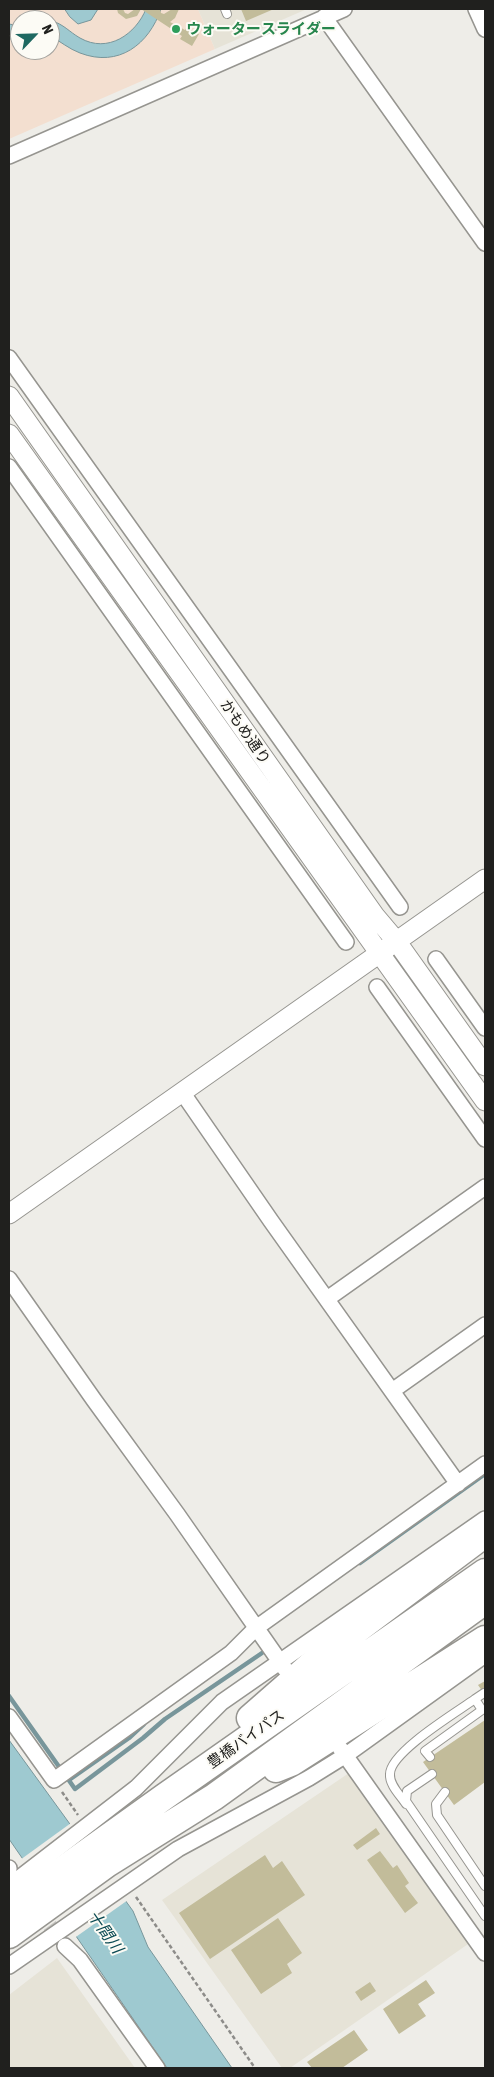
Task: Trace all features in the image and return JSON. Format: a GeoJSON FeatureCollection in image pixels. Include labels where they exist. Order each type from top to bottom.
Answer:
{"type":"FeatureCollection","features":[{"type":"Feature","properties":{"kind":"highway"},"geometry":{"type":"LineString","coordinates":[[94,1846],[258,1712],[314,1662],[485,1534]]}},
{"type":"Feature","properties":{"kind":"highway","name":"豊橋バイパス"},"geometry":{"type":"LineString","coordinates":[[94,1846],[485,1572]]}},
{"type":"Feature","properties":{"kind":"highway","name":"豊橋バイパス"},"geometry":{"type":"LineString","coordinates":[[9,1908],[21,1884],[94,1846],[214,1797],[485,1601]]}},
{"type":"Feature","properties":{"kind":"highway"},"geometry":{"type":"LineString","coordinates":[[214,1797],[290,1762],[485,1639]]}},
{"type":"Feature","properties":{"kind":"highway","name":"豊橋バイパス"},"geometry":{"type":"LineString","coordinates":[[9,1935],[21,1884]]}},
{"type":"Feature","properties":{"kind":"street"},"geometry":{"type":"LineString","coordinates":[[9,156],[344,9]]}},
{"type":"Feature","properties":{"kind":"street"},"geometry":{"type":"LineString","coordinates":[[476,9],[485,29]]}},
{"type":"Feature","properties":{"kind":"street"},"geometry":{"type":"LineString","coordinates":[[324,17],[485,244]]}},
{"type":"Feature","properties":{"kind":"street"},"geometry":{"type":"LineString","coordinates":[[9,358],[400,908]]}},
{"type":"Feature","properties":{"kind":"street","name":"かもめ通り"},"geometry":{"type":"LineString","coordinates":[[9,396],[375,916],[397,942],[485,1066]]}},
{"type":"Feature","properties":{"kind":"street","name":"かもめ通り"},"geometry":{"type":"LineString","coordinates":[[9,434],[485,1101]]}},
{"type":"Feature","properties":{"kind":"street"},"geometry":{"type":"LineString","coordinates":[[9,467],[346,942]]}},
{"type":"Feature","properties":{"kind":"street"},"geometry":{"type":"LineString","coordinates":[[70,553],[121,517]]}},
{"type":"Feature","properties":{"kind":"street"},"geometry":{"type":"LineString","coordinates":[[9,1214],[485,879]]}},
{"type":"Feature","properties":{"kind":"street"},"geometry":{"type":"LineString","coordinates":[[436,959],[485,1028]]}},
{"type":"Feature","properties":{"kind":"street"},"geometry":{"type":"LineString","coordinates":[[377,987],[480,1121],[485,1139]]}},
{"type":"Feature","properties":{"kind":"street"},"geometry":{"type":"LineString","coordinates":[[182,1092],[458,1484]]}},
{"type":"Feature","properties":{"kind":"street"},"geometry":{"type":"LineString","coordinates":[[327,1299],[485,1187]]}},
{"type":"Feature","properties":{"kind":"street"},"geometry":{"type":"LineString","coordinates":[[9,1279],[283,1666]]}},
{"type":"Feature","properties":{"kind":"street"},"geometry":{"type":"LineString","coordinates":[[392,1391],[485,1325]]}},
{"type":"Feature","properties":{"kind":"street"},"geometry":{"type":"LineString","coordinates":[[9,1717],[54,1780],[230,1653],[256,1628],[485,1464]]}},
{"type":"Feature","properties":{"kind":"street"},"geometry":{"type":"LineString","coordinates":[[21,1884],[94,1846],[136,1788],[222,1702],[283,1666],[485,1518]]}},
{"type":"Feature","properties":{"kind":"street"},"geometry":{"type":"LineString","coordinates":[[9,1966],[178,1849],[309,1778],[346,1755],[485,1655]]}},
{"type":"Feature","properties":{"kind":"street"},"geometry":{"type":"LineString","coordinates":[[337,1743],[485,1953]]}},
{"type":"Feature","properties":{"kind":"street"},"geometry":{"type":"LineString","coordinates":[[65,1946],[80,1960],[157,2068]]}},
{"type":"Feature","properties":{"kind":"lane"},"geometry":{"type":"LineString","coordinates":[[484,1693],[408,1747],[393,1764],[389,1774],[392,1783],[485,1916]]}},
{"type":"Feature","properties":{"kind":"lane"},"geometry":{"type":"LineString","coordinates":[[430,1758],[425,1751],[482,1710],[475,1699]]}},
{"type":"Feature","properties":{"kind":"lane"},"geometry":{"type":"LineString","coordinates":[[409,1808],[406,1801],[407,1791],[432,1774]]}},
{"type":"Feature","properties":{"kind":"lane"},"geometry":{"type":"LineString","coordinates":[[445,1792],[436,1804],[437,1815],[485,1886]]}},
{"type":"Feature","properties":{"kind":"path"},"geometry":{"type":"LineString","coordinates":[[54,1780],[78,1815]]}},
{"type":"Feature","properties":{"kind":"path"},"geometry":{"type":"LineString","coordinates":[[136,1897],[255,2068]]}},
{"type":"Feature","properties":{"kind":"shaded area"},"geometry":{"type":"Polygon","coordinates":[[[9,9],[198,9],[215,49],[9,139],[9,9]]]}},
{"type":"Feature","properties":{"kind":"shaded area"},"geometry":{"type":"Polygon","coordinates":[[[198,9],[307,9],[215,49],[198,9]]]}},
{"type":"Feature","properties":{"kind":"shaded area"},"geometry":{"type":"Polygon","coordinates":[[[349,1773],[471,1942],[290,2068],[282,2068],[162,1900],[349,1773]]]}},
{"type":"Feature","properties":{"kind":"shaded area"},"geometry":{"type":"Polygon","coordinates":[[[57,1958],[135,2068],[9,2068],[9,1995],[57,1958]]]}},
{"type":"Feature","properties":{"kind":"water"},"geometry":{"type":"Polygon","coordinates":[[[65,9],[98,9],[91,20],[78,24],[65,9]]]}},
{"type":"Feature","properties":{"kind":"water"},"geometry":{"type":"Polygon","coordinates":[[[146,9],[161,9],[149,33],[131,50],[120,55],[94,57],[80,53],[60,42],[60,24],[80,38],[101,44],[120,39],[141,18],[146,9]]]}},
{"type":"Feature","properties":{"kind":"water","name":"十間川"},"geometry":{"type":"Polygon","coordinates":[[[9,1740],[133,1911],[148,1947],[232,2068],[167,2068],[9,1839],[9,1740]]]}},
{"type":"Feature","properties":{"kind":"pier"},"geometry":{"type":"Polygon","coordinates":[[[71,1823],[128,1900],[73,1939],[20,1860],[71,1823]]]}},
{"type":"Feature","properties":{"kind":"building"},"geometry":{"type":"Polygon","coordinates":[[[117,9],[123,9],[128,14],[135,9],[141,9],[137,16],[126,19],[118,13],[117,9]]]}},
{"type":"Feature","properties":{"kind":"building","name":"ウォータースライダー"},"geometry":{"type":"Polygon","coordinates":[[[141,9],[160,9],[161,13],[164,14],[172,9],[179,9],[175,18],[170,22],[185,30],[187,27],[199,34],[192,46],[180,39],[182,36],[141,9]]]}},
{"type":"Feature","properties":{"kind":"building"},"geometry":{"type":"Polygon","coordinates":[[[241,9],[274,9],[246,21],[241,9]]]}},
{"type":"Feature","properties":{"kind":"building"},"geometry":{"type":"Polygon","coordinates":[[[485,1681],[485,1695],[478,1685],[485,1681]]]}},
{"type":"Feature","properties":{"kind":"building"},"geometry":{"type":"Polygon","coordinates":[[[485,1720],[485,1782],[454,1805],[423,1762],[485,1720]]]}},
{"type":"Feature","properties":{"kind":"building"},"geometry":{"type":"Polygon","coordinates":[[[376,1828],[380,1834],[357,1850],[353,1845],[376,1828]]]}},
{"type":"Feature","properties":{"kind":"building"},"geometry":{"type":"Polygon","coordinates":[[[380,1851],[393,1868],[397,1865],[409,1883],[405,1886],[418,1903],[405,1913],[367,1860],[380,1851]]]}},
{"type":"Feature","properties":{"kind":"building"},"geometry":{"type":"Polygon","coordinates":[[[265,1855],[273,1868],[282,1861],[305,1895],[210,1959],[179,1913],[265,1855]]]}},
{"type":"Feature","properties":{"kind":"building"},"geometry":{"type":"Polygon","coordinates":[[[278,1918],[302,1953],[287,1964],[292,1973],[261,1994],[231,1950],[278,1918]]]}},
{"type":"Feature","properties":{"kind":"building"},"geometry":{"type":"Polygon","coordinates":[[[426,1980],[435,1993],[418,2004],[426,2016],[399,2034],[383,2009],[426,1980]]]}},
{"type":"Feature","properties":{"kind":"building"},"geometry":{"type":"Polygon","coordinates":[[[370,1982],[376,1991],[361,2001],[355,1992],[370,1982]]]}},
{"type":"Feature","properties":{"kind":"building"},"geometry":{"type":"Polygon","coordinates":[[[354,2030],[368,2050],[342,2068],[312,2068],[307,2062],[354,2030]]]}},
{"type":"Feature","properties":{"kind":"waterway"},"geometry":{"type":"LineString","coordinates":[[360,1563],[485,1474]]}},
{"type":"Feature","properties":{"kind":"waterway"},"geometry":{"type":"LineString","coordinates":[[68,1779],[75,1789],[165,1719],[262,1653]]}},
{"type":"Feature","properties":{"kind":"waterway"},"geometry":{"type":"LineString","coordinates":[[9,1696],[62,1771]]}},
{"type":"Feature","properties":{"kind":"waterway"},"geometry":{"type":"LineString","coordinates":[[69,1780],[129,1738],[144,1724]]}},
{"type":"Feature","properties":{"kind":"tunnel"},"geometry":{"type":"LineString","coordinates":[[36,1907],[65,1946]]}},
{"type":"Feature","properties":{"kind":"place","name":"ウォータースライダー"},"geometry":{"type":"Point","coordinates":[176,29]}}]}
